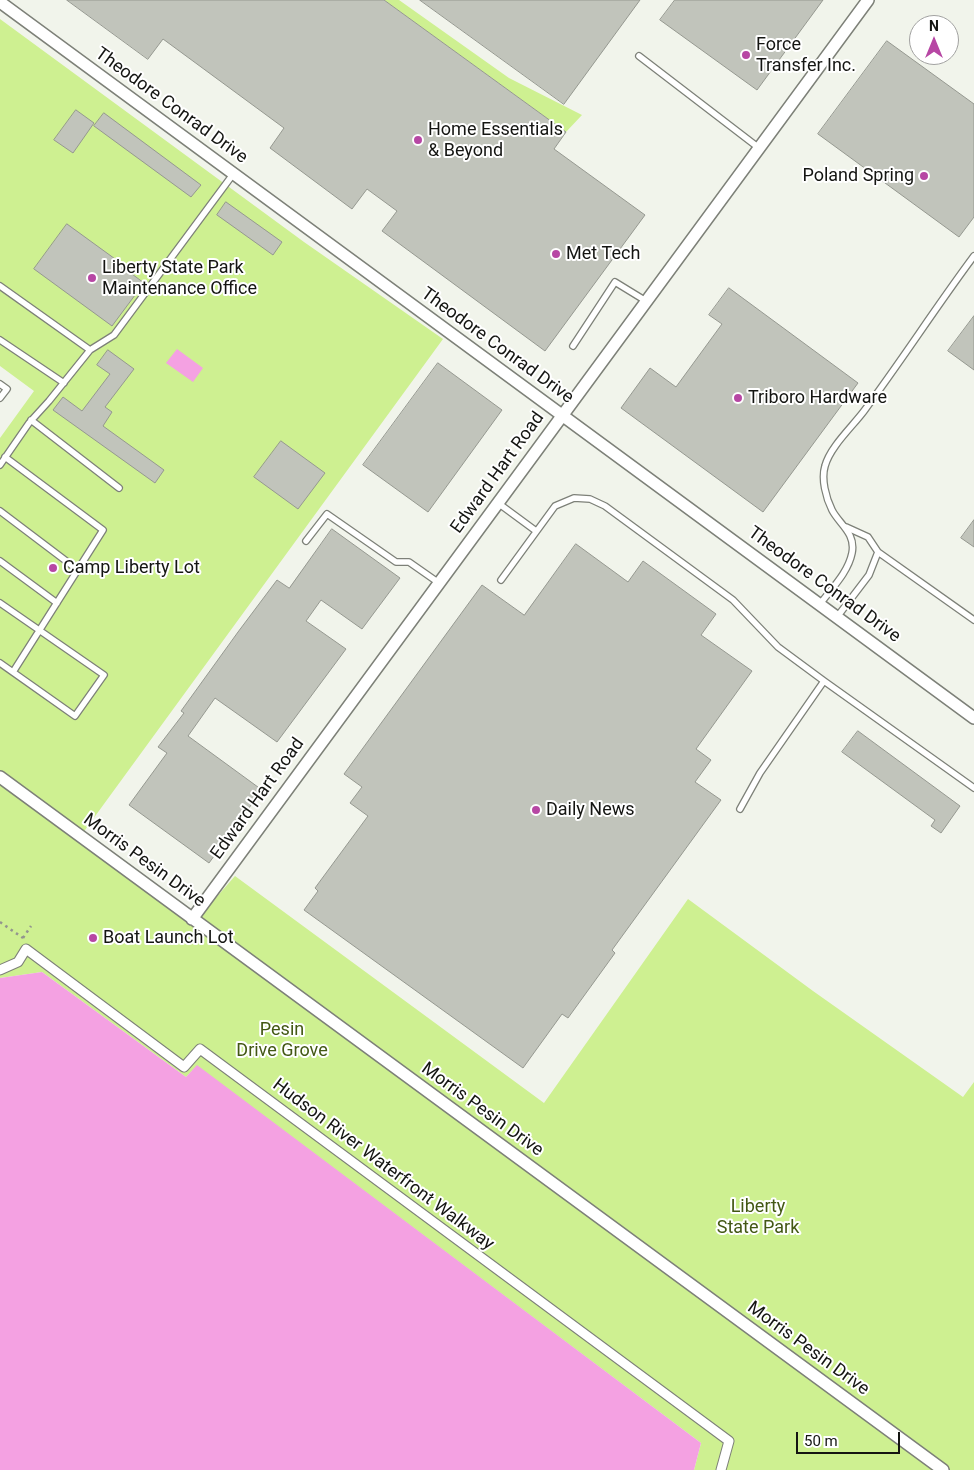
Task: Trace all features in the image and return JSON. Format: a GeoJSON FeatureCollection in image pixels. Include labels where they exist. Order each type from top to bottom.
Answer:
{"type":"FeatureCollection","features":[{"type":"Feature","properties":{"kind":"street","name":"Edward Hart Road"},"geometry":{"type":"LineString","coordinates":[[192,918],[868,0]]}},
{"type":"Feature","properties":{"kind":"street","name":"Theodore Conrad Drive"},"geometry":{"type":"LineString","coordinates":[[0,2],[974,718]]}},
{"type":"Feature","properties":{"kind":"street","name":"Morris Pesin Drive"},"geometry":{"type":"LineString","coordinates":[[0,777],[943,1470]]}},
{"type":"Feature","properties":{"kind":"street"},"geometry":{"type":"LineString","coordinates":[[0,970],[18,962],[26,949]]}},
{"type":"Feature","properties":{"kind":"street","name":"Hudson River Waterfront Walkway"},"geometry":{"type":"LineString","coordinates":[[26,949],[184,1067],[200,1049],[721,1435],[729,1441],[721,1470]]}},
{"type":"Feature","properties":{"kind":"lane"},"geometry":{"type":"LineString","coordinates":[[639,56],[759,148]]}},
{"type":"Feature","properties":{"kind":"lane"},"geometry":{"type":"LineString","coordinates":[[0,465],[31,420],[90,350],[114,335],[234,173]]}},
{"type":"Feature","properties":{"kind":"lane"},"geometry":{"type":"LineString","coordinates":[[820,604],[844,573],[852,552],[851,539],[846,527],[832,512],[825,490],[824,467],[832,451],[865,410],[974,256]]}},
{"type":"Feature","properties":{"kind":"lane"},"geometry":{"type":"LineString","coordinates":[[572,346],[615,282],[646,301]]}},
{"type":"Feature","properties":{"kind":"lane"},"geometry":{"type":"LineString","coordinates":[[0,286],[90,350]]}},
{"type":"Feature","properties":{"kind":"lane"},"geometry":{"type":"LineString","coordinates":[[0,340],[64,383]]}},
{"type":"Feature","properties":{"kind":"lane"},"geometry":{"type":"LineString","coordinates":[[0,384],[6,389],[0,398]]}},
{"type":"Feature","properties":{"kind":"lane"},"geometry":{"type":"LineString","coordinates":[[31,420],[119,488]]}},
{"type":"Feature","properties":{"kind":"lane"},"geometry":{"type":"LineString","coordinates":[[6,457],[103,530],[13,672]]}},
{"type":"Feature","properties":{"kind":"lane"},"geometry":{"type":"LineString","coordinates":[[500,580],[555,506],[574,498],[590,498],[605,506],[733,600],[778,646],[824,681],[974,788]]}},
{"type":"Feature","properties":{"kind":"lane"},"geometry":{"type":"LineString","coordinates":[[498,503],[536,531]]}},
{"type":"Feature","properties":{"kind":"lane"},"geometry":{"type":"LineString","coordinates":[[0,512],[78,570]]}},
{"type":"Feature","properties":{"kind":"lane"},"geometry":{"type":"LineString","coordinates":[[306,541],[327,514],[396,562],[409,562],[440,582]]}},
{"type":"Feature","properties":{"kind":"lane"},"geometry":{"type":"LineString","coordinates":[[846,527],[868,537],[878,552],[974,620]]}},
{"type":"Feature","properties":{"kind":"lane"},"geometry":{"type":"LineString","coordinates":[[837,617],[869,575],[878,552]]}},
{"type":"Feature","properties":{"kind":"lane"},"geometry":{"type":"LineString","coordinates":[[0,561],[57,603]]}},
{"type":"Feature","properties":{"kind":"lane"},"geometry":{"type":"LineString","coordinates":[[0,603],[104,675],[75,716],[0,663]]}},
{"type":"Feature","properties":{"kind":"lane"},"geometry":{"type":"LineString","coordinates":[[740,809],[760,773],[824,681]]}},
{"type":"Feature","properties":{"kind":"path"},"geometry":{"type":"LineString","coordinates":[[0,922],[22,938],[26,949]]}},
{"type":"Feature","properties":{"kind":"path"},"geometry":{"type":"LineString","coordinates":[[22,938],[31,926]]}},
{"type":"Feature","properties":{"kind":"green space"},"geometry":{"type":"Polygon","coordinates":[[[384,0],[399,0],[509,78],[582,115],[566,132],[384,0]]]}},
{"type":"Feature","properties":{"kind":"green space","name":"Liberty State Park"},"geometry":{"type":"Polygon","coordinates":[[[0,19],[304,242],[443,339],[77,841],[192,925],[235,876],[544,1103],[688,899],[813,991],[963,1097],[974,1082],[974,1470],[694,1470],[701,1443],[197,1066],[186,1077],[42,972],[0,978],[0,438],[34,391],[0,366],[0,19]]]}},
{"type":"Feature","properties":{"kind":"shaded area"},"geometry":{"type":"Polygon","coordinates":[[[177,349],[203,368],[193,382],[166,363],[177,349]]]}},
{"type":"Feature","properties":{"kind":"shaded area"},"geometry":{"type":"Polygon","coordinates":[[[42,972],[186,1077],[197,1065],[701,1443],[694,1470],[0,1470],[0,978],[42,972]]]}},
{"type":"Feature","properties":{"kind":"building","name":"Home Essentials & Beyond"},"geometry":{"type":"Polygon","coordinates":[[[67,0],[384,0],[566,132],[554,149],[645,215],[545,351],[382,231],[397,211],[367,189],[352,209],[270,148],[284,128],[163,39],[148,59],[67,0]]]}},
{"type":"Feature","properties":{"kind":"building"},"geometry":{"type":"Polygon","coordinates":[[[420,0],[640,0],[564,104],[420,0]]]}},
{"type":"Feature","properties":{"kind":"building","name":"Force Transfer Inc."},"geometry":{"type":"Polygon","coordinates":[[[675,0],[823,0],[757,90],[660,20],[675,0]]]}},
{"type":"Feature","properties":{"kind":"building","name":"Poland Spring"},"geometry":{"type":"Polygon","coordinates":[[[887,41],[909,57],[909,65],[920,65],[974,104],[974,217],[959,237],[818,134],[887,41]]]}},
{"type":"Feature","properties":{"kind":"building"},"geometry":{"type":"Polygon","coordinates":[[[76,110],[94,123],[73,153],[54,140],[76,110]]]}},
{"type":"Feature","properties":{"kind":"building"},"geometry":{"type":"Polygon","coordinates":[[[104,113],[201,185],[191,197],[94,126],[104,113]]]}},
{"type":"Feature","properties":{"kind":"building"},"geometry":{"type":"Polygon","coordinates":[[[226,202],[282,242],[273,255],[217,215],[226,202]]]}},
{"type":"Feature","properties":{"kind":"building","name":"Liberty State Park Maintenance Office"},"geometry":{"type":"Polygon","coordinates":[[[67,224],[133,272],[132,274],[144,283],[112,326],[34,269],[67,224]]]}},
{"type":"Feature","properties":{"kind":"building","name":"Triboro Hardware"},"geometry":{"type":"Polygon","coordinates":[[[729,288],[858,383],[763,512],[621,408],[650,368],[676,387],[722,324],[709,315],[729,288]]]}},
{"type":"Feature","properties":{"kind":"building"},"geometry":{"type":"Polygon","coordinates":[[[974,316],[974,370],[948,351],[974,316]]]}},
{"type":"Feature","properties":{"kind":"building"},"geometry":{"type":"Polygon","coordinates":[[[108,350],[134,369],[105,407],[112,412],[103,426],[164,470],[155,483],[53,410],[63,397],[82,411],[110,374],[97,365],[108,350]]]}},
{"type":"Feature","properties":{"kind":"building"},"geometry":{"type":"Polygon","coordinates":[[[438,363],[502,410],[428,512],[363,465],[438,363]]]}},
{"type":"Feature","properties":{"kind":"building"},"geometry":{"type":"Polygon","coordinates":[[[281,441],[325,473],[298,509],[254,477],[281,441]]]}},
{"type":"Feature","properties":{"kind":"building"},"geometry":{"type":"Polygon","coordinates":[[[974,520],[974,547],[961,538],[974,520]]]}},
{"type":"Feature","properties":{"kind":"building"},"geometry":{"type":"Polygon","coordinates":[[[332,529],[400,578],[362,629],[321,600],[306,621],[346,649],[277,742],[215,698],[188,736],[262,790],[209,863],[129,805],[167,753],[158,747],[184,713],[181,711],[238,632],[277,580],[289,588],[332,529]]]}},
{"type":"Feature","properties":{"kind":"building","name":"Daily News"},"geometry":{"type":"Polygon","coordinates":[[[576,544],[628,582],[643,561],[716,614],[701,635],[752,671],[696,749],[711,760],[695,782],[721,800],[612,950],[615,953],[568,1018],[562,1014],[523,1068],[304,910],[318,891],[315,888],[368,816],[350,803],[362,787],[344,774],[482,585],[524,615],[576,544]]]}},
{"type":"Feature","properties":{"kind":"building"},"geometry":{"type":"Polygon","coordinates":[[[858,731],[960,806],[941,833],[931,826],[935,820],[842,752],[858,731]]]}},
{"type":"Feature","properties":{"kind":"place","name":"Force Transfer Inc."},"geometry":{"type":"Point","coordinates":[746,55]}},
{"type":"Feature","properties":{"kind":"place","name":"Home Essentials & Beyond"},"geometry":{"type":"Point","coordinates":[418,140]}},
{"type":"Feature","properties":{"kind":"place","name":"Poland Spring"},"geometry":{"type":"Point","coordinates":[924,176]}},
{"type":"Feature","properties":{"kind":"place","name":"Met Tech"},"geometry":{"type":"Point","coordinates":[556,254]}},
{"type":"Feature","properties":{"kind":"place","name":"Liberty State Park Maintenance Office"},"geometry":{"type":"Point","coordinates":[92,278]}},
{"type":"Feature","properties":{"kind":"place","name":"Triboro Hardware"},"geometry":{"type":"Point","coordinates":[738,398]}},
{"type":"Feature","properties":{"kind":"place","name":"Camp Liberty Lot"},"geometry":{"type":"Point","coordinates":[53,568]}},
{"type":"Feature","properties":{"kind":"place","name":"Daily News"},"geometry":{"type":"Point","coordinates":[536,810]}},
{"type":"Feature","properties":{"kind":"place","name":"Boat Launch Lot"},"geometry":{"type":"Point","coordinates":[93,938]}},
{"type":"Feature","properties":{"kind":"park label","name":"Pesin Drive Grove"},"geometry":{"type":"Point","coordinates":[282,1040]}}]}
